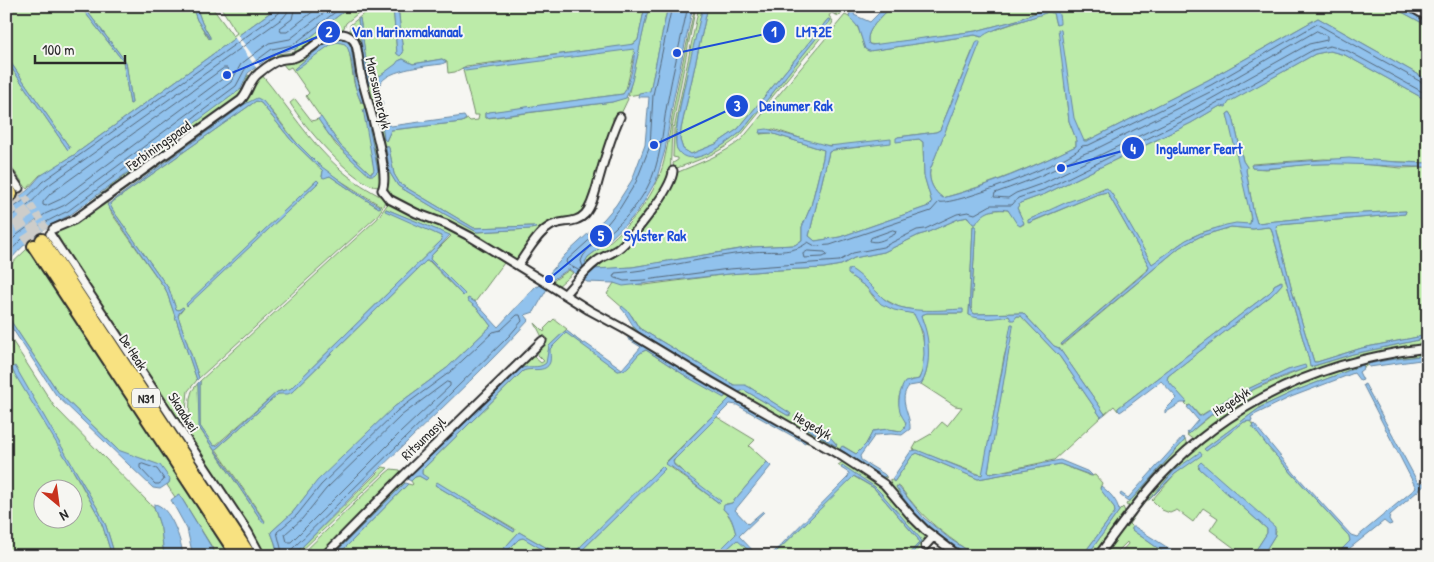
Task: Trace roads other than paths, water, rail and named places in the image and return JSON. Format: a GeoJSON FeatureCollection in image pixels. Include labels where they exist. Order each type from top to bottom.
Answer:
{"type":"FeatureCollection","features":[{"type":"Feature","properties":{"kind":"highway","name":"De Heak"},"geometry":{"type":"LineString","coordinates":[[44,237],[238,556]]}},
{"type":"Feature","properties":{"kind":"highway","name":"De Heak"},"geometry":{"type":"LineString","coordinates":[[44,237],[250,556]]}},
{"type":"Feature","properties":{"kind":"street"},"geometry":{"type":"LineString","coordinates":[[1408,6],[1428,17]]}},
{"type":"Feature","properties":{"kind":"street","name":"Marssumerdyk"},"geometry":{"type":"LineString","coordinates":[[265,69],[278,60],[298,57],[331,35],[342,34],[351,38],[356,44],[362,82],[372,112],[385,177],[382,190],[389,199],[416,213],[453,228],[518,265]]}},
{"type":"Feature","properties":{"kind":"street","name":"Ferbiningspaad"},"geometry":{"type":"LineString","coordinates":[[44,237],[81,215],[235,104],[246,94],[255,77],[265,69]]}},
{"type":"Feature","properties":{"kind":"street"},"geometry":{"type":"LineString","coordinates":[[620,117],[587,211],[575,221],[556,223],[546,229],[518,265],[565,294],[595,263],[618,249],[641,226],[670,181],[673,171]]}},
{"type":"Feature","properties":{"kind":"street"},"geometry":{"type":"LineString","coordinates":[[6,169],[12,189]]}},
{"type":"Feature","properties":{"kind":"street","name":"Skaadwei"},"geometry":{"type":"LineString","coordinates":[[44,237],[243,524],[261,556]]}},
{"type":"Feature","properties":{"kind":"street","name":"Hegedyk"},"geometry":{"type":"LineString","coordinates":[[565,294],[589,310],[638,336],[710,381],[822,444],[877,479],[933,537],[959,556]]}},
{"type":"Feature","properties":{"kind":"street","name":"Ritsumasyl"},"geometry":{"type":"LineString","coordinates":[[324,556],[542,340]]}},
{"type":"Feature","properties":{"kind":"street","name":"Hegedyk"},"geometry":{"type":"LineString","coordinates":[[1098,556],[1137,504],[1165,472],[1201,438],[1238,411],[1283,387],[1346,364],[1383,354],[1428,348]]}},
{"type":"Feature","properties":{"kind":"street"},"geometry":{"type":"LineString","coordinates":[[925,546],[933,537]]}},
{"type":"Feature","properties":{"kind":"water"},"geometry":{"type":"Polygon","coordinates":[[[80,6],[83,6],[126,62],[132,103],[130,104],[123,61],[80,6]]]}},
{"type":"Feature","properties":{"kind":"water"},"geometry":{"type":"Polygon","coordinates":[[[192,6],[196,6],[210,39],[197,20],[192,6]]]}},
{"type":"Feature","properties":{"kind":"water"},"geometry":{"type":"Polygon","coordinates":[[[279,6],[351,6],[295,49],[275,53],[248,73],[241,89],[70,215],[38,234],[11,259],[9,257],[6,258],[6,206],[28,190],[40,176],[74,155],[279,6]]]}},
{"type":"Feature","properties":{"kind":"water"},"geometry":{"type":"Polygon","coordinates":[[[393,6],[398,6],[403,53],[400,56],[397,54],[393,6]]]}},
{"type":"Feature","properties":{"kind":"water"},"geometry":{"type":"Polygon","coordinates":[[[645,6],[649,6],[632,81],[626,98],[612,102],[485,118],[485,113],[489,112],[623,94],[632,72],[634,49],[465,71],[462,68],[634,44],[638,40],[645,6]]]}},
{"type":"Feature","properties":{"kind":"water"},"geometry":{"type":"Polygon","coordinates":[[[668,6],[693,6],[665,150],[656,181],[642,205],[632,218],[605,244],[588,257],[585,262],[594,269],[632,267],[752,247],[795,245],[802,240],[802,227],[811,206],[824,150],[771,133],[759,133],[760,130],[767,129],[829,146],[891,139],[891,143],[829,152],[809,236],[815,241],[840,237],[929,206],[932,203],[924,176],[923,142],[919,139],[896,142],[896,138],[940,130],[977,41],[980,41],[980,43],[930,170],[932,186],[943,198],[1011,175],[1076,146],[1076,139],[1069,121],[1058,29],[1061,30],[1074,118],[1084,141],[1208,80],[1318,18],[1428,80],[1428,101],[1345,55],[1330,51],[1315,54],[1229,102],[1226,107],[1220,106],[1191,123],[1045,194],[1020,203],[1017,208],[1024,223],[1020,226],[1008,210],[989,211],[976,224],[973,224],[968,217],[958,219],[884,252],[854,258],[841,265],[824,268],[729,274],[623,286],[614,283],[587,282],[569,269],[552,280],[534,312],[525,315],[529,320],[500,351],[293,556],[278,556],[271,532],[293,512],[317,481],[394,407],[447,368],[491,326],[478,309],[467,300],[468,298],[475,302],[498,327],[536,286],[538,287],[565,255],[604,219],[616,205],[632,180],[645,145],[649,97],[638,97],[639,93],[650,91],[668,6]]]}},
{"type":"Feature","properties":{"kind":"water"},"geometry":{"type":"Polygon","coordinates":[[[703,6],[708,6],[680,140],[683,149],[691,154],[716,144],[738,129],[828,19],[831,20],[742,131],[710,153],[691,158],[683,156],[677,149],[677,124],[703,6]]]}},
{"type":"Feature","properties":{"kind":"water"},"geometry":{"type":"Polygon","coordinates":[[[854,6],[858,6],[854,15],[870,22],[886,6],[892,6],[869,34],[869,44],[872,45],[976,31],[1017,20],[1046,9],[1047,6],[1056,9],[1060,17],[1060,24],[1056,25],[1053,13],[1048,12],[1003,27],[982,37],[975,35],[869,51],[865,49],[858,27],[849,17],[854,6]]]}},
{"type":"Feature","properties":{"kind":"water"},"geometry":{"type":"Polygon","coordinates":[[[1391,6],[1410,11],[1428,22],[1428,26],[1391,6]]]}},
{"type":"Feature","properties":{"kind":"water"},"geometry":{"type":"Polygon","coordinates":[[[360,18],[370,86],[367,83],[358,19],[360,18]]]}},
{"type":"Feature","properties":{"kind":"water"},"geometry":{"type":"Polygon","coordinates":[[[339,39],[348,42],[351,47],[355,76],[364,102],[363,104],[356,89],[350,56],[345,44],[333,43],[294,69],[326,43],[339,39]]]}},
{"type":"Feature","properties":{"kind":"water"},"geometry":{"type":"Polygon","coordinates":[[[6,56],[70,148],[68,150],[6,60],[6,56]]]}},
{"type":"Feature","properties":{"kind":"water"},"geometry":{"type":"Polygon","coordinates":[[[403,59],[413,64],[442,59],[446,62],[405,70],[387,77],[381,82],[379,89],[383,105],[380,107],[374,91],[377,78],[403,59]]]}},
{"type":"Feature","properties":{"kind":"water"},"geometry":{"type":"Polygon","coordinates":[[[257,98],[263,101],[293,139],[318,164],[356,192],[381,207],[379,208],[330,176],[322,177],[323,171],[291,140],[261,103],[256,101],[111,203],[110,205],[114,212],[169,289],[176,309],[184,308],[178,316],[199,378],[197,380],[166,290],[107,205],[245,104],[257,98]]]}},
{"type":"Feature","properties":{"kind":"water"},"geometry":{"type":"Polygon","coordinates":[[[363,109],[366,112],[378,171],[374,175],[369,175],[335,142],[318,119],[321,117],[340,145],[372,173],[374,170],[363,109]]]}},
{"type":"Feature","properties":{"kind":"water"},"geometry":{"type":"Polygon","coordinates":[[[384,112],[387,124],[391,126],[464,116],[466,119],[462,122],[391,130],[386,141],[384,139],[381,114],[384,112]]]}},
{"type":"Feature","properties":{"kind":"water"},"geometry":{"type":"Polygon","coordinates":[[[1230,112],[1233,117],[1243,161],[1247,167],[1253,210],[1257,223],[1345,214],[1406,211],[1405,214],[1279,225],[1276,227],[1292,290],[1314,362],[1362,348],[1428,335],[1428,338],[1353,354],[1310,367],[1271,228],[1231,227],[1201,236],[1180,247],[1061,344],[1148,270],[1149,266],[1107,192],[1028,223],[1028,220],[1067,202],[1107,188],[1152,264],[1186,240],[1201,233],[1236,223],[1250,224],[1251,218],[1227,114],[1230,112]]]}},
{"type":"Feature","properties":{"kind":"water"},"geometry":{"type":"Polygon","coordinates":[[[387,145],[394,174],[400,184],[474,228],[534,226],[536,228],[477,232],[398,186],[390,173],[387,145]]]}},
{"type":"Feature","properties":{"kind":"water"},"geometry":{"type":"Polygon","coordinates":[[[1349,158],[1428,163],[1428,167],[1312,164],[1278,168],[1252,168],[1251,165],[1349,158]]]}},
{"type":"Feature","properties":{"kind":"water"},"geometry":{"type":"Polygon","coordinates":[[[317,180],[319,182],[187,306],[186,304],[317,180]]]}},
{"type":"Feature","properties":{"kind":"water"},"geometry":{"type":"Polygon","coordinates":[[[386,209],[450,235],[430,259],[465,294],[463,296],[430,261],[426,261],[292,392],[278,394],[216,449],[265,522],[263,523],[199,427],[198,383],[200,381],[200,426],[214,446],[218,445],[277,392],[290,389],[442,240],[441,236],[385,211],[386,209]]]}},
{"type":"Feature","properties":{"kind":"water"},"geometry":{"type":"Polygon","coordinates":[[[973,226],[976,226],[971,308],[973,313],[1023,313],[1054,346],[1059,348],[1105,414],[1101,417],[1060,357],[1021,316],[1011,320],[1009,316],[984,318],[969,315],[973,226]]]}},
{"type":"Feature","properties":{"kind":"water"},"geometry":{"type":"Polygon","coordinates":[[[851,269],[883,298],[900,307],[921,310],[963,309],[963,313],[927,313],[921,315],[926,329],[929,351],[924,379],[921,384],[909,386],[904,397],[910,429],[902,435],[875,435],[860,456],[861,460],[886,476],[883,477],[840,449],[842,446],[856,454],[866,444],[873,431],[888,429],[901,431],[904,429],[906,423],[899,408],[900,396],[905,382],[919,379],[922,371],[924,354],[923,333],[914,314],[894,310],[881,304],[866,287],[848,274],[848,270],[851,269]]]}},
{"type":"Feature","properties":{"kind":"water"},"geometry":{"type":"Polygon","coordinates":[[[1282,281],[1282,284],[1272,295],[1168,376],[1167,380],[1187,402],[1181,403],[1165,413],[1165,410],[1177,398],[1161,381],[1123,410],[1120,412],[1118,410],[1118,408],[1269,293],[1274,285],[1282,281]]]}},
{"type":"Feature","properties":{"kind":"water"},"geometry":{"type":"Polygon","coordinates":[[[622,306],[629,312],[639,328],[734,385],[749,387],[791,415],[787,415],[744,390],[739,392],[640,333],[621,308],[622,306]]]}},
{"type":"Feature","properties":{"kind":"water"},"geometry":{"type":"Polygon","coordinates":[[[6,314],[58,392],[118,450],[160,465],[170,479],[169,483],[160,489],[153,488],[56,395],[6,319],[6,314]]]}},
{"type":"Feature","properties":{"kind":"water"},"geometry":{"type":"Polygon","coordinates":[[[1011,324],[1013,324],[1013,327],[988,472],[990,474],[1060,460],[1089,472],[1093,476],[1060,464],[978,479],[917,453],[912,456],[894,482],[892,479],[911,451],[917,450],[982,475],[1011,324]]]}},
{"type":"Feature","properties":{"kind":"water"},"geometry":{"type":"Polygon","coordinates":[[[565,331],[622,369],[641,347],[628,339],[628,336],[726,395],[724,398],[646,350],[638,355],[626,369],[618,371],[566,333],[550,349],[548,366],[542,369],[523,371],[422,470],[422,474],[428,478],[426,480],[419,476],[411,481],[407,479],[520,369],[540,366],[546,363],[549,346],[565,331]]]}},
{"type":"Feature","properties":{"kind":"water"},"geometry":{"type":"Polygon","coordinates":[[[1428,355],[1428,359],[1369,367],[1368,364],[1388,360],[1428,355]]]}},
{"type":"Feature","properties":{"kind":"water"},"geometry":{"type":"Polygon","coordinates":[[[1305,365],[1306,368],[1244,394],[1215,412],[1189,434],[1187,433],[1198,420],[1187,407],[1190,405],[1201,416],[1229,398],[1288,370],[1305,365]]]}},
{"type":"Feature","properties":{"kind":"water"},"geometry":{"type":"Polygon","coordinates":[[[1363,365],[1364,368],[1359,372],[1363,380],[1360,381],[1354,373],[1291,397],[1256,414],[1251,417],[1252,421],[1244,422],[1206,451],[1204,449],[1261,407],[1295,391],[1363,365]]]}},
{"type":"Feature","properties":{"kind":"water"},"geometry":{"type":"Polygon","coordinates":[[[15,366],[81,480],[79,480],[11,368],[15,366]]]}},
{"type":"Feature","properties":{"kind":"water"},"geometry":{"type":"Polygon","coordinates":[[[1365,384],[1417,481],[1419,483],[1423,482],[1425,485],[1390,515],[1389,519],[1392,524],[1389,525],[1384,521],[1340,556],[1335,556],[1350,541],[1349,536],[1268,447],[1252,426],[1254,424],[1295,474],[1351,535],[1357,537],[1416,488],[1363,385],[1365,384]]]}},
{"type":"Feature","properties":{"kind":"water"},"geometry":{"type":"Polygon","coordinates":[[[730,398],[806,440],[805,443],[737,405],[730,404],[673,461],[674,465],[721,501],[719,503],[672,467],[665,464],[730,398]]]}},
{"type":"Feature","properties":{"kind":"water"},"geometry":{"type":"Polygon","coordinates":[[[796,415],[831,438],[837,445],[806,428],[794,417],[796,415]]]}},
{"type":"Feature","properties":{"kind":"water"},"geometry":{"type":"Polygon","coordinates":[[[1183,437],[1185,440],[1131,500],[1128,501],[1120,495],[1121,493],[1128,498],[1183,437]]]}},
{"type":"Feature","properties":{"kind":"water"},"geometry":{"type":"Polygon","coordinates":[[[1200,452],[1202,455],[1175,474],[1149,500],[1175,470],[1200,452]]]}},
{"type":"Feature","properties":{"kind":"water"},"geometry":{"type":"Polygon","coordinates":[[[767,462],[771,466],[735,510],[748,524],[764,512],[739,536],[758,556],[755,556],[737,540],[719,556],[714,556],[736,534],[730,517],[723,509],[724,505],[732,503],[767,462]]]}},
{"type":"Feature","properties":{"kind":"water"},"geometry":{"type":"Polygon","coordinates":[[[1201,462],[1275,527],[1275,535],[1262,556],[1252,556],[1267,533],[1267,529],[1200,469],[1198,465],[1201,462]]]}},
{"type":"Feature","properties":{"kind":"water"},"geometry":{"type":"Polygon","coordinates":[[[842,465],[881,493],[920,538],[921,541],[918,546],[910,556],[907,556],[919,543],[918,539],[874,488],[854,476],[770,556],[848,477],[849,473],[841,468],[842,465]]]}},
{"type":"Feature","properties":{"kind":"water"},"geometry":{"type":"Polygon","coordinates":[[[662,466],[665,469],[576,556],[571,556],[662,466]]]}},
{"type":"Feature","properties":{"kind":"water"},"geometry":{"type":"Polygon","coordinates":[[[82,482],[106,526],[115,556],[112,556],[97,513],[82,486],[82,482]]]}},
{"type":"Feature","properties":{"kind":"water"},"geometry":{"type":"Polygon","coordinates":[[[437,482],[515,530],[514,532],[435,485],[437,482]]]}},
{"type":"Feature","properties":{"kind":"water"},"geometry":{"type":"Polygon","coordinates":[[[405,483],[408,484],[337,556],[332,556],[405,483]]]}},
{"type":"Feature","properties":{"kind":"water"},"geometry":{"type":"Polygon","coordinates":[[[898,486],[924,518],[970,552],[969,555],[928,526],[903,498],[896,487],[898,486]]]}},
{"type":"Feature","properties":{"kind":"water"},"geometry":{"type":"Polygon","coordinates":[[[1101,486],[1113,497],[1119,511],[1087,556],[1082,556],[1115,512],[1114,507],[1100,489],[1101,486]]]}},
{"type":"Feature","properties":{"kind":"water"},"geometry":{"type":"Polygon","coordinates":[[[179,494],[215,553],[214,556],[193,556],[187,529],[171,500],[179,494]]]}},
{"type":"Feature","properties":{"kind":"water"},"geometry":{"type":"Polygon","coordinates":[[[154,504],[160,506],[170,517],[178,534],[183,556],[164,556],[161,529],[154,504]]]}},
{"type":"Feature","properties":{"kind":"water"},"geometry":{"type":"Polygon","coordinates":[[[1132,527],[1135,527],[1181,556],[1169,556],[1132,530],[1132,527]]]}},
{"type":"Feature","properties":{"kind":"water"},"geometry":{"type":"Polygon","coordinates":[[[519,532],[561,556],[554,556],[523,538],[519,539],[502,556],[497,556],[519,532]]]}},
{"type":"Feature","properties":{"kind":"tunnel"},"geometry":{"type":"LineString","coordinates":[[19,188],[50,234]]}},
{"type":"Feature","properties":{"kind":"tunnel"},"geometry":{"type":"LineString","coordinates":[[11,194],[42,240]]}},
{"type":"Feature","properties":{"kind":"tunnel"},"geometry":{"type":"LineString","coordinates":[[6,204],[34,246]]}},
{"type":"Feature","properties":{"kind":"place","name":"LM72E"},"geometry":{"type":"Point","coordinates":[677,53]}},
{"type":"Feature","properties":{"kind":"place","name":"Van Harinxmakanaal"},"geometry":{"type":"Point","coordinates":[227,75]}},
{"type":"Feature","properties":{"kind":"place","name":"Deinumer Rak"},"geometry":{"type":"Point","coordinates":[654,145]}},
{"type":"Feature","properties":{"kind":"place","name":"Ingelumer Feart"},"geometry":{"type":"Point","coordinates":[1061,168]}},
{"type":"Feature","properties":{"kind":"place","name":"Sylster Rak"},"geometry":{"type":"Point","coordinates":[549,279]}}]}
